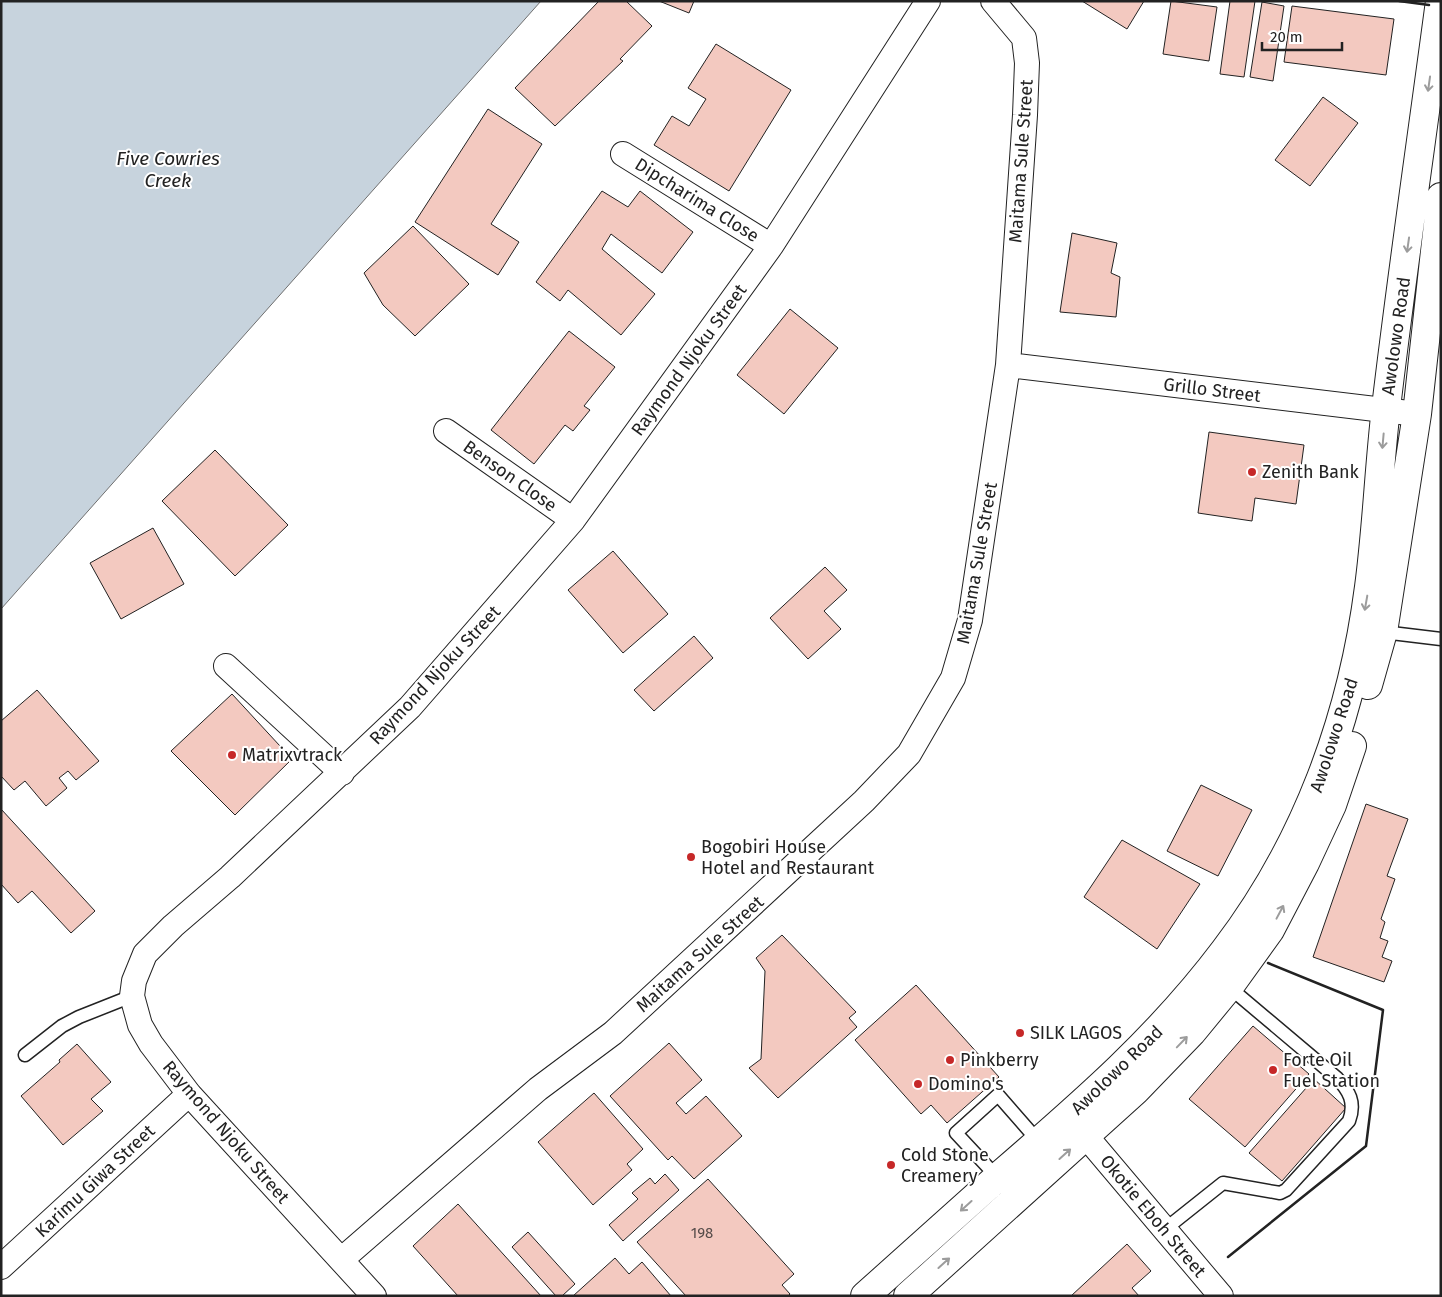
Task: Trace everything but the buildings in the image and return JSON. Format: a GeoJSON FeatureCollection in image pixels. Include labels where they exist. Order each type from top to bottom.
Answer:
{"type":"FeatureCollection","features":[{"type":"Feature","properties":{"kind":"main road","name":"Awolowo Road"},"geometry":{"type":"LineString","coordinates":[[908,1296],[1077,1126],[1122,1068],[1170,1019],[1227,948],[1272,880],[1305,818],[1334,745],[1354,677],[1369,586],[1386,411],[1440,1]]}},
{"type":"Feature","properties":{"kind":"main road","name":"Awolowo Road"},"geometry":{"type":"LineString","coordinates":[[865,1296],[1040,1142],[1077,1126],[1136,1090],[1192,1032],[1230,987],[1270,930],[1305,863],[1332,805],[1354,739],[1383,632],[1417,414],[1441,197]]}},
{"type":"Feature","properties":{"kind":"street","name":"Raymond Njoku Street"},"geometry":{"type":"LineString","coordinates":[[374,1296],[189,1094],[151,1044],[140,1025],[132,996],[134,981],[145,954],[342,773],[410,707],[573,520],[771,246],[928,1]]}},
{"type":"Feature","properties":{"kind":"street","name":"Maitama Sule Street"},"geometry":{"type":"LineString","coordinates":[[341,1260],[538,1089],[613,1033],[857,808],[910,754],[954,678],[970,620],[1008,365],[1027,63],[1024,38],[993,1]]}},
{"type":"Feature","properties":{"kind":"street","name":"Dipcharima Close"},"geometry":{"type":"LineString","coordinates":[[623,154],[771,246]]}},
{"type":"Feature","properties":{"kind":"street","name":"Grillo Street"},"geometry":{"type":"LineString","coordinates":[[1008,365],[1417,414]]}},
{"type":"Feature","properties":{"kind":"street","name":"Benson Close"},"geometry":{"type":"LineString","coordinates":[[446,431],[573,520]]}},
{"type":"Feature","properties":{"kind":"street"},"geometry":{"type":"LineString","coordinates":[[226,666],[342,773]]}},
{"type":"Feature","properties":{"kind":"street","name":"Karimu Giwa Street"},"geometry":{"type":"LineString","coordinates":[[1,1268],[189,1094]]}},
{"type":"Feature","properties":{"kind":"street","name":"Okotie Eboh Street"},"geometry":{"type":"LineString","coordinates":[[1077,1126],[1222,1296]]}},
{"type":"Feature","properties":{"kind":"lane"},"geometry":{"type":"LineString","coordinates":[[1383,632],[1441,639]]}},
{"type":"Feature","properties":{"kind":"lane"},"geometry":{"type":"LineString","coordinates":[[1164,1230],[1223,1183],[1280,1193],[1286,1190],[1350,1121],[1354,1110],[1348,1090],[1337,1078],[1230,987]]}},
{"type":"Feature","properties":{"kind":"lane"},"geometry":{"type":"LineString","coordinates":[[24,1055],[62,1026],[79,1017],[132,996]]}},
{"type":"Feature","properties":{"kind":"lane"},"geometry":{"type":"LineString","coordinates":[[998,1178],[956,1132],[998,1095],[1040,1142]]}},
{"type":"Feature","properties":{"kind":"water","name":"Five Cowries Creek"},"geometry":{"type":"Polygon","coordinates":[[[1,1],[541,1],[1,609],[1,1]]]}},
{"type":"Feature","properties":{"kind":"wall"},"geometry":{"type":"LineString","coordinates":[[1399,1],[1429,5]]}},
{"type":"Feature","properties":{"kind":"wall"},"geometry":{"type":"LineString","coordinates":[[1228,1257],[1366,1146],[1383,1010],[1268,963]]}},
{"type":"Feature","properties":{"kind":"place","name":"Zenith Bank"},"geometry":{"type":"Point","coordinates":[1252,472]}},
{"type":"Feature","properties":{"kind":"place","name":"Matrixvtrack"},"geometry":{"type":"Point","coordinates":[232,755]}},
{"type":"Feature","properties":{"kind":"place","name":"Bogobiri House Hotel and Restaurant"},"geometry":{"type":"Point","coordinates":[691,857]}},
{"type":"Feature","properties":{"kind":"place","name":"SILK LAGOS"},"geometry":{"type":"Point","coordinates":[1020,1033]}},
{"type":"Feature","properties":{"kind":"place","name":"Pinkberry"},"geometry":{"type":"Point","coordinates":[950,1060]}},
{"type":"Feature","properties":{"kind":"place","name":"Forte Oil Fuel Station"},"geometry":{"type":"Point","coordinates":[1273,1070]}},
{"type":"Feature","properties":{"kind":"place","name":"Domino's"},"geometry":{"type":"Point","coordinates":[918,1084]}},
{"type":"Feature","properties":{"kind":"place","name":"Cold Stone Creamery"},"geometry":{"type":"Point","coordinates":[891,1165]}}]}
